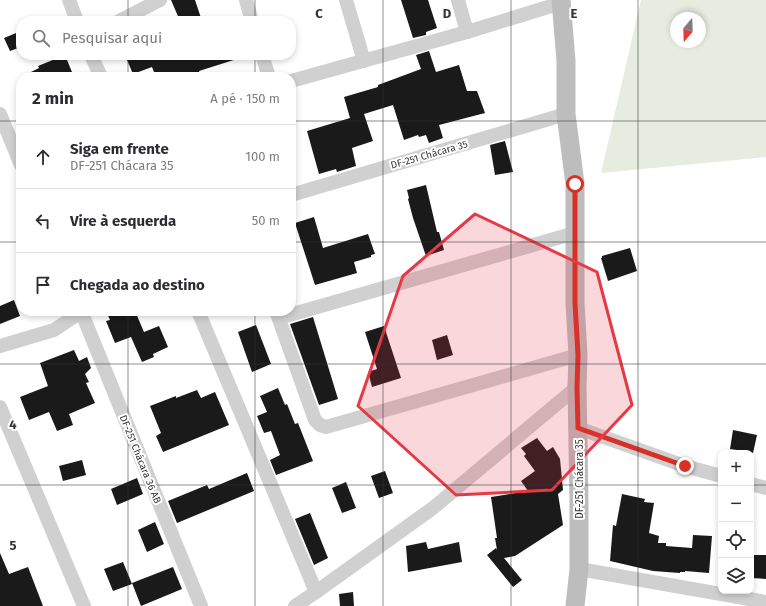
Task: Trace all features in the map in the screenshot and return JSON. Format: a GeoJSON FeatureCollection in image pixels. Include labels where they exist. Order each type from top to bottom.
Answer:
{"type":"FeatureCollection","features":[{"type":"Feature","properties":{"kind":"street"},"geometry":{"type":"LineString","coordinates":[[69,0],[75,16]]}},
{"type":"Feature","properties":{"kind":"street"},"geometry":{"type":"LineString","coordinates":[[129,16],[160,0]]}},
{"type":"Feature","properties":{"kind":"street"},"geometry":{"type":"LineString","coordinates":[[246,0],[251,16]]}},
{"type":"Feature","properties":{"kind":"street"},"geometry":{"type":"LineString","coordinates":[[346,0],[364,61]]}},
{"type":"Feature","properties":{"kind":"street"},"geometry":{"type":"LineString","coordinates":[[458,0],[467,32]]}},
{"type":"Feature","properties":{"kind":"street","name":"DF-251 Chácara 35"},"geometry":{"type":"LineString","coordinates":[[296,80],[467,32],[561,2],[566,61],[566,114],[575,184],[575,303],[578,355],[578,569],[575,606]]}},
{"type":"Feature","properties":{"kind":"street"},"geometry":{"type":"LineString","coordinates":[[93,60],[99,72]]}},
{"type":"Feature","properties":{"kind":"street"},"geometry":{"type":"LineString","coordinates":[[264,60],[267,72]]}},
{"type":"Feature","properties":{"kind":"street"},"geometry":{"type":"LineString","coordinates":[[0,114],[16,153]]}},
{"type":"Feature","properties":{"kind":"street","name":"DF-251 Chácara 35"},"geometry":{"type":"LineString","coordinates":[[296,193],[566,114]]}},
{"type":"Feature","properties":{"kind":"street"},"geometry":{"type":"LineString","coordinates":[[296,309],[575,233]]}},
{"type":"Feature","properties":{"kind":"street"},"geometry":{"type":"LineString","coordinates":[[0,346],[25,340],[54,330],[75,316]]}},
{"type":"Feature","properties":{"kind":"street","name":"DF-251 Chácara 36 AB"},"geometry":{"type":"LineString","coordinates":[[83,316],[201,606]]}},
{"type":"Feature","properties":{"kind":"street"},"geometry":{"type":"LineString","coordinates":[[200,316],[316,592]]}},
{"type":"Feature","properties":{"kind":"street"},"geometry":{"type":"LineString","coordinates":[[279,316],[315,420],[320,425],[326,427],[578,355]]}},
{"type":"Feature","properties":{"kind":"street"},"geometry":{"type":"LineString","coordinates":[[295,606],[433,508],[577,388]]}},
{"type":"Feature","properties":{"kind":"street"},"geometry":{"type":"LineString","coordinates":[[0,406],[84,606]]}},
{"type":"Feature","properties":{"kind":"street"},"geometry":{"type":"LineString","coordinates":[[578,428],[685,466],[718,475]]}},
{"type":"Feature","properties":{"kind":"street"},"geometry":{"type":"LineString","coordinates":[[754,485],[766,488]]}},
{"type":"Feature","properties":{"kind":"street"},"geometry":{"type":"LineString","coordinates":[[578,569],[766,602]]}},
{"type":"Feature","properties":{"kind":"highlighted area"},"geometry":{"type":"Polygon","coordinates":[[[475,214],[597,272],[632,405],[552,490],[456,495],[358,406],[403,276],[475,214]]]}},
{"type":"Feature","properties":{"kind":"shaded area"},"geometry":{"type":"Polygon","coordinates":[[[641,0],[766,0],[766,157],[601,173],[641,0]]]}},
{"type":"Feature","properties":{"kind":"building"},"geometry":{"type":"Polygon","coordinates":[[[171,0],[195,0],[200,16],[178,16],[171,0]]]}},
{"type":"Feature","properties":{"kind":"building"},"geometry":{"type":"Polygon","coordinates":[[[401,0],[428,0],[437,28],[426,32],[426,35],[413,38],[401,0]]]}},
{"type":"Feature","properties":{"kind":"building"},"geometry":{"type":"Polygon","coordinates":[[[16,33],[16,49],[10,51],[4,38],[16,33]]]}},
{"type":"Feature","properties":{"kind":"building"},"geometry":{"type":"Polygon","coordinates":[[[429,51],[436,72],[459,65],[467,91],[477,91],[485,113],[439,125],[443,138],[429,143],[426,135],[419,137],[418,135],[404,140],[393,105],[364,114],[373,141],[352,148],[356,166],[337,172],[336,169],[319,174],[307,131],[350,118],[344,97],[378,87],[378,85],[421,69],[416,55],[429,51]]]}},
{"type":"Feature","properties":{"kind":"building"},"geometry":{"type":"Polygon","coordinates":[[[53,60],[67,60],[72,72],[31,72],[39,68],[38,66],[53,60]]]}},
{"type":"Feature","properties":{"kind":"building"},"geometry":{"type":"Polygon","coordinates":[[[127,60],[234,60],[199,72],[154,72],[152,67],[138,72],[132,72],[127,60]]]}},
{"type":"Feature","properties":{"kind":"building"},"geometry":{"type":"Polygon","coordinates":[[[505,141],[513,172],[495,175],[490,145],[505,141]]]}},
{"type":"Feature","properties":{"kind":"building"},"geometry":{"type":"Polygon","coordinates":[[[426,185],[437,232],[439,232],[444,250],[426,256],[413,218],[407,190],[426,185]]]}},
{"type":"Feature","properties":{"kind":"building"},"geometry":{"type":"Polygon","coordinates":[[[314,217],[323,248],[368,234],[375,254],[371,255],[371,257],[354,262],[357,273],[315,285],[296,223],[314,217]]]}},
{"type":"Feature","properties":{"kind":"building"},"geometry":{"type":"Polygon","coordinates":[[[630,248],[637,271],[608,281],[601,258],[602,256],[630,248]]]}},
{"type":"Feature","properties":{"kind":"building"},"geometry":{"type":"Polygon","coordinates":[[[14,300],[16,305],[16,316],[20,316],[0,324],[0,306],[14,300]]]}},
{"type":"Feature","properties":{"kind":"building"},"geometry":{"type":"Polygon","coordinates":[[[108,316],[137,316],[144,332],[159,326],[168,347],[153,354],[154,357],[142,362],[131,337],[115,343],[106,321],[110,320],[108,316]]]}},
{"type":"Feature","properties":{"kind":"building"},"geometry":{"type":"Polygon","coordinates":[[[313,317],[338,399],[319,405],[290,324],[313,317]]]}},
{"type":"Feature","properties":{"kind":"building"},"geometry":{"type":"Polygon","coordinates":[[[256,325],[271,364],[252,372],[238,332],[256,325]]]}},
{"type":"Feature","properties":{"kind":"building"},"geometry":{"type":"Polygon","coordinates":[[[384,326],[401,378],[372,387],[368,372],[377,369],[365,332],[384,326]]]}},
{"type":"Feature","properties":{"kind":"building"},"geometry":{"type":"Polygon","coordinates":[[[447,335],[453,355],[437,360],[432,340],[447,335]]]}},
{"type":"Feature","properties":{"kind":"building"},"geometry":{"type":"Polygon","coordinates":[[[74,350],[79,361],[87,357],[91,368],[85,374],[89,382],[86,383],[95,403],[69,414],[73,425],[57,431],[49,412],[29,420],[20,397],[48,386],[40,363],[74,350]]]}},
{"type":"Feature","properties":{"kind":"building"},"geometry":{"type":"Polygon","coordinates":[[[278,388],[285,405],[287,404],[295,424],[298,423],[313,461],[276,475],[270,460],[280,455],[271,431],[264,433],[257,416],[267,412],[260,396],[278,388]]]}},
{"type":"Feature","properties":{"kind":"building"},"geometry":{"type":"Polygon","coordinates":[[[197,390],[201,398],[215,392],[229,425],[163,452],[156,436],[161,433],[150,406],[197,390]]]}},
{"type":"Feature","properties":{"kind":"building"},"geometry":{"type":"Polygon","coordinates":[[[733,430],[757,435],[754,450],[730,449],[733,430]]]}},
{"type":"Feature","properties":{"kind":"building"},"geometry":{"type":"Polygon","coordinates":[[[537,438],[547,451],[553,447],[560,459],[563,490],[558,494],[563,525],[515,556],[504,558],[522,580],[513,587],[487,555],[496,548],[497,550],[495,538],[497,538],[491,497],[528,491],[521,481],[535,471],[524,456],[526,454],[521,448],[537,438]]]}},
{"type":"Feature","properties":{"kind":"building"},"geometry":{"type":"Polygon","coordinates":[[[82,460],[86,475],[63,481],[59,466],[82,460]]]}},
{"type":"Feature","properties":{"kind":"building"},"geometry":{"type":"Polygon","coordinates":[[[385,471],[393,493],[379,498],[371,476],[385,471]]]}},
{"type":"Feature","properties":{"kind":"building"},"geometry":{"type":"Polygon","coordinates":[[[247,473],[254,491],[177,523],[168,501],[207,485],[209,489],[247,473]]]}},
{"type":"Feature","properties":{"kind":"building"},"geometry":{"type":"Polygon","coordinates":[[[137,478],[143,494],[117,505],[111,489],[137,478]]]}},
{"type":"Feature","properties":{"kind":"building"},"geometry":{"type":"Polygon","coordinates":[[[346,482],[356,508],[342,513],[332,488],[346,482]]]}},
{"type":"Feature","properties":{"kind":"building"},"geometry":{"type":"Polygon","coordinates":[[[622,494],[645,499],[644,502],[654,503],[649,533],[659,536],[658,543],[666,543],[666,546],[692,548],[693,535],[712,536],[709,573],[653,571],[610,561],[613,525],[616,526],[622,494]]]}},
{"type":"Feature","properties":{"kind":"building"},"geometry":{"type":"Polygon","coordinates":[[[310,513],[328,558],[314,565],[295,519],[310,513]]]}},
{"type":"Feature","properties":{"kind":"building"},"geometry":{"type":"Polygon","coordinates":[[[155,522],[164,544],[147,552],[138,530],[155,522]]]}},
{"type":"Feature","properties":{"kind":"building"},"geometry":{"type":"Polygon","coordinates":[[[426,542],[428,549],[459,542],[462,562],[408,572],[406,546],[426,542]]]}},
{"type":"Feature","properties":{"kind":"building"},"geometry":{"type":"Polygon","coordinates":[[[0,553],[9,574],[28,567],[43,606],[0,606],[0,553]]]}},
{"type":"Feature","properties":{"kind":"building"},"geometry":{"type":"Polygon","coordinates":[[[754,555],[766,555],[766,579],[754,578],[754,555]]]}},
{"type":"Feature","properties":{"kind":"building"},"geometry":{"type":"Polygon","coordinates":[[[123,562],[132,584],[113,591],[104,569],[123,562]]]}},
{"type":"Feature","properties":{"kind":"building"},"geometry":{"type":"Polygon","coordinates":[[[173,567],[182,589],[141,606],[132,583],[173,567]]]}},
{"type":"Feature","properties":{"kind":"building"},"geometry":{"type":"Polygon","coordinates":[[[353,592],[354,606],[340,606],[339,594],[353,592]]]}},
{"type":"Feature","properties":{"kind":"route"},"geometry":{"type":"LineString","coordinates":[[575,184],[575,303],[578,355],[578,428],[685,466]]}}]}
